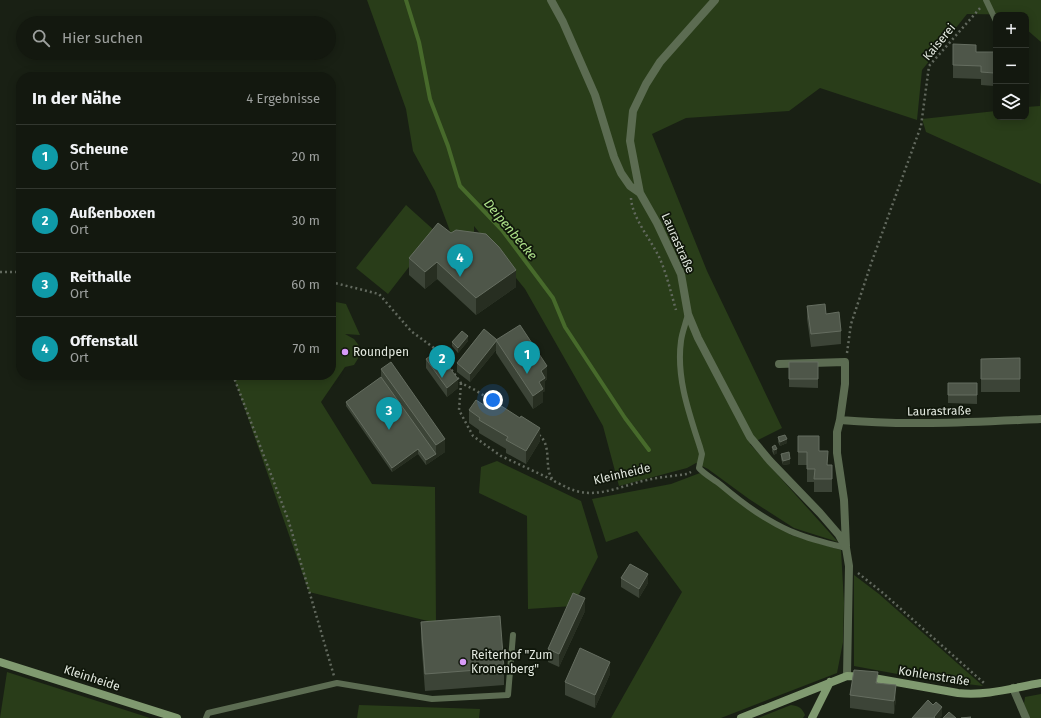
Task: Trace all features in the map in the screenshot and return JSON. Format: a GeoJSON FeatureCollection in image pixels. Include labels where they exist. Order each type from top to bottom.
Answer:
{"type":"FeatureCollection","features":[{"type":"Feature","properties":{"kind":"street"},"geometry":{"type":"LineString","coordinates":[[551,0],[563,22],[595,95],[614,157],[621,173],[630,186],[640,193]]}},
{"type":"Feature","properties":{"kind":"street","name":"Laurastraße"},"geometry":{"type":"LineString","coordinates":[[715,0],[660,62],[646,84],[633,112],[630,141],[640,193],[657,223],[681,274],[688,314],[698,338],[750,437],[770,461],[820,512],[839,535],[846,548]]}},
{"type":"Feature","properties":{"kind":"street"},"geometry":{"type":"LineString","coordinates":[[779,364],[845,362]]}},
{"type":"Feature","properties":{"kind":"street","name":"Laurastraße"},"geometry":{"type":"LineString","coordinates":[[845,362],[845,384],[837,432],[837,452],[844,500],[846,548],[849,566],[847,676]]}},
{"type":"Feature","properties":{"kind":"street","name":"Laurastraße"},"geometry":{"type":"LineString","coordinates":[[840,420],[874,423],[955,423],[1040,419]]}},
{"type":"Feature","properties":{"kind":"street","name":"Kleinheide"},"geometry":{"type":"LineString","coordinates":[[0,662],[177,718]]}},
{"type":"Feature","properties":{"kind":"street"},"geometry":{"type":"LineString","coordinates":[[742,718],[847,676]]}},
{"type":"Feature","properties":{"kind":"street","name":"Kohlenstraße"},"geometry":{"type":"LineString","coordinates":[[847,676],[868,677],[958,693],[982,694],[1041,683]]}},
{"type":"Feature","properties":{"kind":"street"},"geometry":{"type":"LineString","coordinates":[[812,718],[830,682]]}},
{"type":"Feature","properties":{"kind":"street"},"geometry":{"type":"LineString","coordinates":[[1013,688],[1026,718]]}},
{"type":"Feature","properties":{"kind":"lane"},"geometry":{"type":"LineString","coordinates":[[986,0],[993,15]]}},
{"type":"Feature","properties":{"kind":"lane"},"geometry":{"type":"LineString","coordinates":[[688,314],[681,341],[681,365],[685,397],[702,454],[699,468],[704,474],[743,503],[789,531],[814,540],[846,548]]}},
{"type":"Feature","properties":{"kind":"lane"},"geometry":{"type":"LineString","coordinates":[[206,718],[208,713],[337,683],[432,699],[508,695],[513,635]]}},
{"type":"Feature","properties":{"kind":"path","name":"Kaiserei"},"geometry":{"type":"LineString","coordinates":[[845,362],[851,324],[872,260],[921,126],[929,66],[981,6]]}},
{"type":"Feature","properties":{"kind":"path"},"geometry":{"type":"LineString","coordinates":[[630,186],[634,214],[660,260],[667,277],[677,315],[684,328]]}},
{"type":"Feature","properties":{"kind":"path"},"geometry":{"type":"LineString","coordinates":[[0,272],[16,272]]}},
{"type":"Feature","properties":{"kind":"path"},"geometry":{"type":"LineString","coordinates":[[336,283],[379,294],[411,331],[438,351],[461,383],[499,405]]}},
{"type":"Feature","properties":{"kind":"path"},"geometry":{"type":"LineString","coordinates":[[235,380],[288,519],[337,683]]}},
{"type":"Feature","properties":{"kind":"path","name":"Kleinheide"},"geometry":{"type":"LineString","coordinates":[[461,383],[459,410],[473,436],[501,456],[569,489],[581,493],[595,494],[648,480],[687,474],[699,468]]}},
{"type":"Feature","properties":{"kind":"path"},"geometry":{"type":"LineString","coordinates":[[538,433],[543,438],[546,445],[550,474],[554,481]]}},
{"type":"Feature","properties":{"kind":"path"},"geometry":{"type":"LineString","coordinates":[[849,566],[923,628],[979,678],[992,692]]}},
{"type":"Feature","properties":{"kind":"green space"},"geometry":{"type":"Polygon","coordinates":[[[367,0],[1041,0],[1041,42],[1029,32],[1029,12],[993,12],[993,14],[967,14],[922,70],[917,120],[820,88],[789,111],[686,118],[652,134],[707,271],[782,428],[750,444],[838,542],[794,528],[749,499],[708,469],[696,463],[687,468],[619,486],[603,426],[525,289],[474,226],[474,249],[456,247],[435,191],[413,151],[406,109],[367,0]]]}},
{"type":"Feature","properties":{"kind":"green space"},"geometry":{"type":"Polygon","coordinates":[[[1041,87],[1041,184],[926,132],[922,119],[993,111],[993,120],[1029,120],[1029,107],[1040,106],[1041,87]]]}},
{"type":"Feature","properties":{"kind":"green space"},"geometry":{"type":"Polygon","coordinates":[[[406,205],[436,232],[388,294],[356,268],[406,205]]]}},
{"type":"Feature","properties":{"kind":"green space"},"geometry":{"type":"Polygon","coordinates":[[[336,302],[346,304],[360,335],[345,334],[354,339],[360,347],[359,357],[354,365],[345,367],[321,402],[372,484],[435,487],[436,623],[309,592],[235,380],[336,380],[336,302]]]}},
{"type":"Feature","properties":{"kind":"green space"},"geometry":{"type":"Polygon","coordinates":[[[497,461],[581,501],[598,557],[573,606],[528,609],[527,516],[479,493],[481,467],[497,461]]]}},
{"type":"Feature","properties":{"kind":"green space"},"geometry":{"type":"Polygon","coordinates":[[[700,473],[791,535],[841,550],[844,603],[843,642],[837,673],[721,718],[611,718],[682,592],[637,531],[606,542],[592,499],[671,484],[700,473]]]}},
{"type":"Feature","properties":{"kind":"green space"},"geometry":{"type":"Polygon","coordinates":[[[854,575],[879,594],[983,686],[919,678],[854,666],[854,575]]]}},
{"type":"Feature","properties":{"kind":"green space"},"geometry":{"type":"Polygon","coordinates":[[[7,672],[150,718],[0,718],[7,672]]]}},
{"type":"Feature","properties":{"kind":"green space"},"geometry":{"type":"Polygon","coordinates":[[[1041,694],[1041,718],[1030,718],[1024,704],[1025,697],[1041,694]]]}},
{"type":"Feature","properties":{"kind":"green space"},"geometry":{"type":"Polygon","coordinates":[[[359,705],[480,709],[479,718],[357,718],[359,705]]]}},
{"type":"Feature","properties":{"kind":"green space"},"geometry":{"type":"Polygon","coordinates":[[[791,705],[801,709],[805,715],[803,718],[758,718],[791,705]]]}},
{"type":"Feature","properties":{"kind":"building"},"geometry":{"type":"Polygon","coordinates":[[[953,44],[976,45],[976,52],[993,52],[993,73],[981,72],[981,66],[953,65],[953,44]]]}},
{"type":"Feature","properties":{"kind":"building"},"geometry":{"type":"Polygon","coordinates":[[[438,223],[451,233],[456,230],[486,234],[499,247],[516,270],[476,298],[437,262],[425,272],[409,258],[438,223]]]}},
{"type":"Feature","properties":{"kind":"building"},"geometry":{"type":"Polygon","coordinates":[[[825,304],[826,314],[839,312],[841,331],[811,334],[807,306],[825,304]]]}},
{"type":"Feature","properties":{"kind":"building"},"geometry":{"type":"Polygon","coordinates":[[[520,325],[547,366],[541,371],[545,378],[539,382],[543,389],[533,396],[496,340],[520,325]]]}},
{"type":"Feature","properties":{"kind":"building"},"geometry":{"type":"Polygon","coordinates":[[[484,329],[497,340],[470,374],[457,363],[484,329]]]}},
{"type":"Feature","properties":{"kind":"building"},"geometry":{"type":"Polygon","coordinates":[[[462,331],[468,336],[458,348],[452,342],[462,331]]]}},
{"type":"Feature","properties":{"kind":"building"},"geometry":{"type":"Polygon","coordinates":[[[437,351],[458,379],[447,388],[426,359],[437,351]]]}},
{"type":"Feature","properties":{"kind":"building"},"geometry":{"type":"Polygon","coordinates":[[[1020,358],[1020,379],[981,379],[981,359],[1020,358]]]}},
{"type":"Feature","properties":{"kind":"building"},"geometry":{"type":"Polygon","coordinates":[[[391,362],[445,439],[436,445],[381,369],[391,362]]]}},
{"type":"Feature","properties":{"kind":"building"},"geometry":{"type":"Polygon","coordinates":[[[789,362],[818,362],[818,379],[789,379],[789,362]]]}},
{"type":"Feature","properties":{"kind":"building"},"geometry":{"type":"Polygon","coordinates":[[[381,377],[436,454],[426,460],[418,449],[392,468],[346,402],[381,377]]]}},
{"type":"Feature","properties":{"kind":"building"},"geometry":{"type":"Polygon","coordinates":[[[948,383],[977,383],[977,395],[948,395],[948,383]]]}},
{"type":"Feature","properties":{"kind":"building"},"geometry":{"type":"Polygon","coordinates":[[[476,400],[487,407],[492,400],[520,418],[521,416],[540,428],[526,451],[506,440],[508,437],[479,420],[480,418],[469,410],[476,400]]]}},
{"type":"Feature","properties":{"kind":"building"},"geometry":{"type":"Polygon","coordinates":[[[785,435],[787,439],[780,442],[778,437],[785,435]]]}},
{"type":"Feature","properties":{"kind":"building"},"geometry":{"type":"Polygon","coordinates":[[[798,436],[819,436],[819,451],[828,451],[827,465],[832,465],[832,479],[814,479],[815,469],[807,469],[807,452],[798,452],[798,436]]]}},
{"type":"Feature","properties":{"kind":"building"},"geometry":{"type":"Polygon","coordinates":[[[775,445],[777,449],[774,450],[772,447],[775,445]]]}},
{"type":"Feature","properties":{"kind":"building"},"geometry":{"type":"Polygon","coordinates":[[[789,452],[790,459],[783,461],[781,454],[789,452]]]}},
{"type":"Feature","properties":{"kind":"building"},"geometry":{"type":"Polygon","coordinates":[[[630,564],[648,574],[639,589],[621,578],[630,564]]]}},
{"type":"Feature","properties":{"kind":"building"},"geometry":{"type":"Polygon","coordinates":[[[573,593],[585,598],[559,654],[548,649],[573,593]]]}},
{"type":"Feature","properties":{"kind":"building","name":"Reiterhof \"Zum Kronenberg\""},"geometry":{"type":"Polygon","coordinates":[[[500,616],[504,668],[425,674],[421,622],[500,616]]]}},
{"type":"Feature","properties":{"kind":"building"},"geometry":{"type":"Polygon","coordinates":[[[580,648],[610,662],[595,695],[565,682],[580,648]]]}},
{"type":"Feature","properties":{"kind":"building"},"geometry":{"type":"Polygon","coordinates":[[[854,670],[878,672],[876,683],[896,685],[894,701],[850,695],[854,670]]]}},
{"type":"Feature","properties":{"kind":"building"},"geometry":{"type":"Polygon","coordinates":[[[928,700],[933,705],[936,702],[942,707],[934,717],[935,718],[912,718],[928,700]]]}},
{"type":"Feature","properties":{"kind":"building"},"geometry":{"type":"Polygon","coordinates":[[[949,712],[956,718],[943,718],[949,712]]]}},
{"type":"Feature","properties":{"kind":"waterway","name":"Deipenbecke"},"geometry":{"type":"LineString","coordinates":[[406,0],[419,42],[430,99],[448,146],[460,186],[502,230],[553,298],[565,327],[625,418],[649,450]]}},
{"type":"Feature","properties":{"kind":"place","name":"Offenstall"},"geometry":{"type":"Point","coordinates":[460,277]}},
{"type":"Feature","properties":{"kind":"place","name":"Roundpen"},"geometry":{"type":"Point","coordinates":[345,352]}},
{"type":"Feature","properties":{"kind":"place","name":"Scheune"},"geometry":{"type":"Point","coordinates":[527,374]}},
{"type":"Feature","properties":{"kind":"place","name":"Außenboxen"},"geometry":{"type":"Point","coordinates":[442,378]}},
{"type":"Feature","properties":{"kind":"place","name":"Reithalle"},"geometry":{"type":"Point","coordinates":[389,430]}},
{"type":"Feature","properties":{"kind":"place","name":"Reiterhof \"Zum Kronenberg\""},"geometry":{"type":"Point","coordinates":[463,662]}}]}
